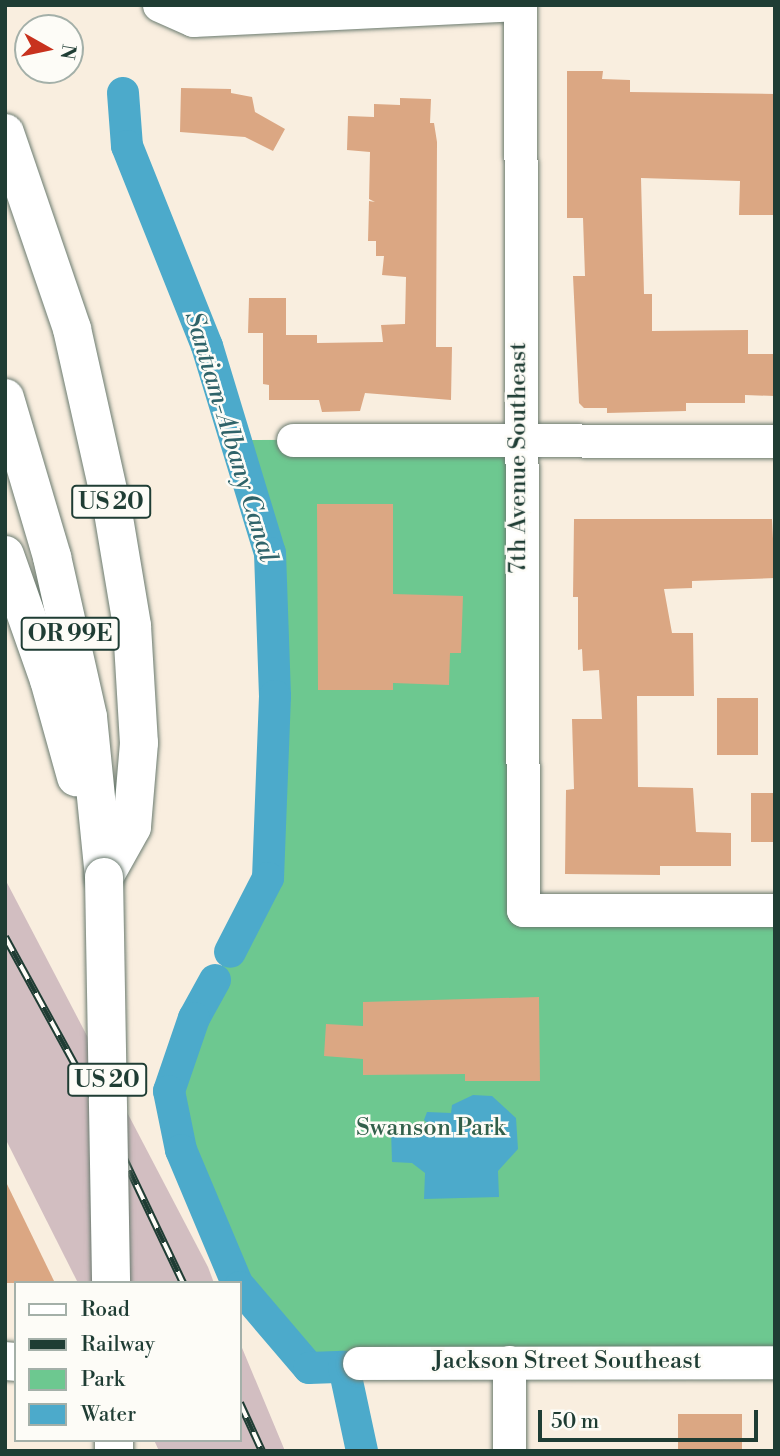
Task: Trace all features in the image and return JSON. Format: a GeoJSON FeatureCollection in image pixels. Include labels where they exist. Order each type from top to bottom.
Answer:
{"type":"FeatureCollection","features":[{"type":"Feature","properties":{"kind":"main road","name":"US 20"},"geometry":{"type":"LineString","coordinates":[[5,133],[72,329],[113,512],[132,626],[139,743],[132,827],[103,877]]}},
{"type":"Feature","properties":{"kind":"main road","name":"OR 99E"},"geometry":{"type":"LineString","coordinates":[[5,398],[52,557],[88,718],[103,877]]}},
{"type":"Feature","properties":{"kind":"main road","name":"US 20"},"geometry":{"type":"LineString","coordinates":[[5,555],[49,680],[103,877],[111,1281]]}},
{"type":"Feature","properties":{"kind":"street"},"geometry":{"type":"LineString","coordinates":[[159,5],[193,20],[504,5]]}},
{"type":"Feature","properties":{"kind":"street","name":"7th Avenue Southeast"},"geometry":{"type":"LineString","coordinates":[[520,5],[518,439],[523,910],[775,910]]}},
{"type":"Feature","properties":{"kind":"street"},"geometry":{"type":"LineString","coordinates":[[293,440],[775,441]]}},
{"type":"Feature","properties":{"kind":"street"},"geometry":{"type":"LineString","coordinates":[[509,1362],[509,1451]]}},
{"type":"Feature","properties":{"kind":"street","name":"Jackson Street Southeast"},"geometry":{"type":"LineString","coordinates":[[359,1363],[775,1362]]}},
{"type":"Feature","properties":{"kind":"shaded area"},"geometry":{"type":"Polygon","coordinates":[[[5,879],[213,1281],[77,1281],[5,1138],[5,879]]]}},
{"type":"Feature","properties":{"kind":"shaded area"},"geometry":{"type":"Polygon","coordinates":[[[242,1348],[285,1451],[159,1451],[155,1442],[242,1442],[242,1348]]]}},
{"type":"Feature","properties":{"kind":"green space","name":"Swanson Park"},"geometry":{"type":"Polygon","coordinates":[[[518,439],[523,910],[775,910],[775,1363],[309,1368],[242,1289],[242,1281],[236,1281],[181,1150],[169,1091],[194,1018],[268,878],[275,696],[270,553],[238,440],[518,439]]]}},
{"type":"Feature","properties":{"kind":"water"},"geometry":{"type":"Polygon","coordinates":[[[473,1095],[492,1096],[516,1118],[518,1149],[498,1171],[499,1197],[424,1199],[425,1173],[412,1163],[392,1162],[391,1130],[423,1131],[425,1134],[430,1125],[424,1120],[427,1112],[451,1113],[452,1105],[473,1095]]]}},
{"type":"Feature","properties":{"kind":"building"},"geometry":{"type":"Polygon","coordinates":[[[567,71],[603,71],[602,79],[630,80],[630,92],[775,94],[775,215],[739,215],[740,181],[641,178],[644,294],[652,294],[652,331],[748,330],[748,354],[775,354],[775,396],[745,395],[745,403],[686,403],[686,411],[607,413],[607,408],[584,408],[579,403],[573,276],[585,276],[583,218],[567,218],[567,71]]]}},
{"type":"Feature","properties":{"kind":"building"},"geometry":{"type":"Polygon","coordinates":[[[181,88],[231,89],[231,93],[252,97],[255,112],[285,129],[273,151],[245,137],[180,132],[181,88]]]}},
{"type":"Feature","properties":{"kind":"building"},"geometry":{"type":"Polygon","coordinates":[[[400,98],[431,99],[430,123],[434,123],[437,142],[436,347],[452,347],[451,400],[365,393],[360,411],[322,412],[319,400],[269,400],[269,385],[263,384],[263,333],[248,333],[249,298],[286,298],[286,335],[317,335],[317,343],[383,342],[381,325],[405,324],[406,277],[382,275],[384,256],[376,256],[376,241],[368,241],[369,201],[375,202],[369,199],[370,152],[347,150],[348,116],[374,117],[374,104],[400,105],[400,98]]]}},
{"type":"Feature","properties":{"kind":"building"},"geometry":{"type":"Polygon","coordinates":[[[317,504],[393,504],[393,594],[463,596],[461,653],[450,653],[449,685],[393,683],[393,690],[318,690],[317,504]]]}},
{"type":"Feature","properties":{"kind":"building"},"geometry":{"type":"Polygon","coordinates":[[[574,519],[772,519],[775,578],[692,581],[692,588],[664,589],[672,633],[693,633],[694,696],[637,696],[638,787],[693,788],[696,832],[731,833],[731,866],[660,866],[660,875],[565,874],[566,790],[574,789],[572,719],[602,719],[599,670],[583,671],[582,649],[578,650],[578,597],[573,597],[574,519]]]}},
{"type":"Feature","properties":{"kind":"building"},"geometry":{"type":"Polygon","coordinates":[[[717,698],[758,698],[758,755],[717,755],[717,698]]]}},
{"type":"Feature","properties":{"kind":"building"},"geometry":{"type":"Polygon","coordinates":[[[751,793],[775,793],[775,842],[751,842],[751,793]]]}},
{"type":"Feature","properties":{"kind":"building"},"geometry":{"type":"Polygon","coordinates":[[[539,997],[540,1081],[465,1081],[465,1074],[363,1075],[363,1059],[324,1056],[326,1024],[363,1026],[363,1002],[539,997]]]}},
{"type":"Feature","properties":{"kind":"building"},"geometry":{"type":"Polygon","coordinates":[[[5,1180],[54,1281],[5,1283],[5,1180]]]}},
{"type":"Feature","properties":{"kind":"building"},"geometry":{"type":"Polygon","coordinates":[[[678,1414],[742,1414],[742,1451],[678,1451],[678,1414]]]}},
{"type":"Feature","properties":{"kind":"waterway","name":"Santiam-Albany Canal"},"geometry":{"type":"LineString","coordinates":[[123,93],[127,146],[207,346],[270,553],[275,696],[268,878],[230,952]]}},
{"type":"Feature","properties":{"kind":"waterway","name":"Santiam-Albany Canal"},"geometry":{"type":"LineString","coordinates":[[215,980],[194,1018],[169,1091],[181,1150],[236,1281]]}},
{"type":"Feature","properties":{"kind":"waterway","name":"Santiam-Albany Canal"},"geometry":{"type":"LineString","coordinates":[[242,1289],[309,1368],[344,1367],[362,1451]]}},
{"type":"Feature","properties":{"kind":"railway"},"geometry":{"type":"LineString","coordinates":[[5,937],[109,1127],[182,1281]]}},
{"type":"Feature","properties":{"kind":"railway"},"geometry":{"type":"LineString","coordinates":[[242,1407],[262,1451]]}}]}
